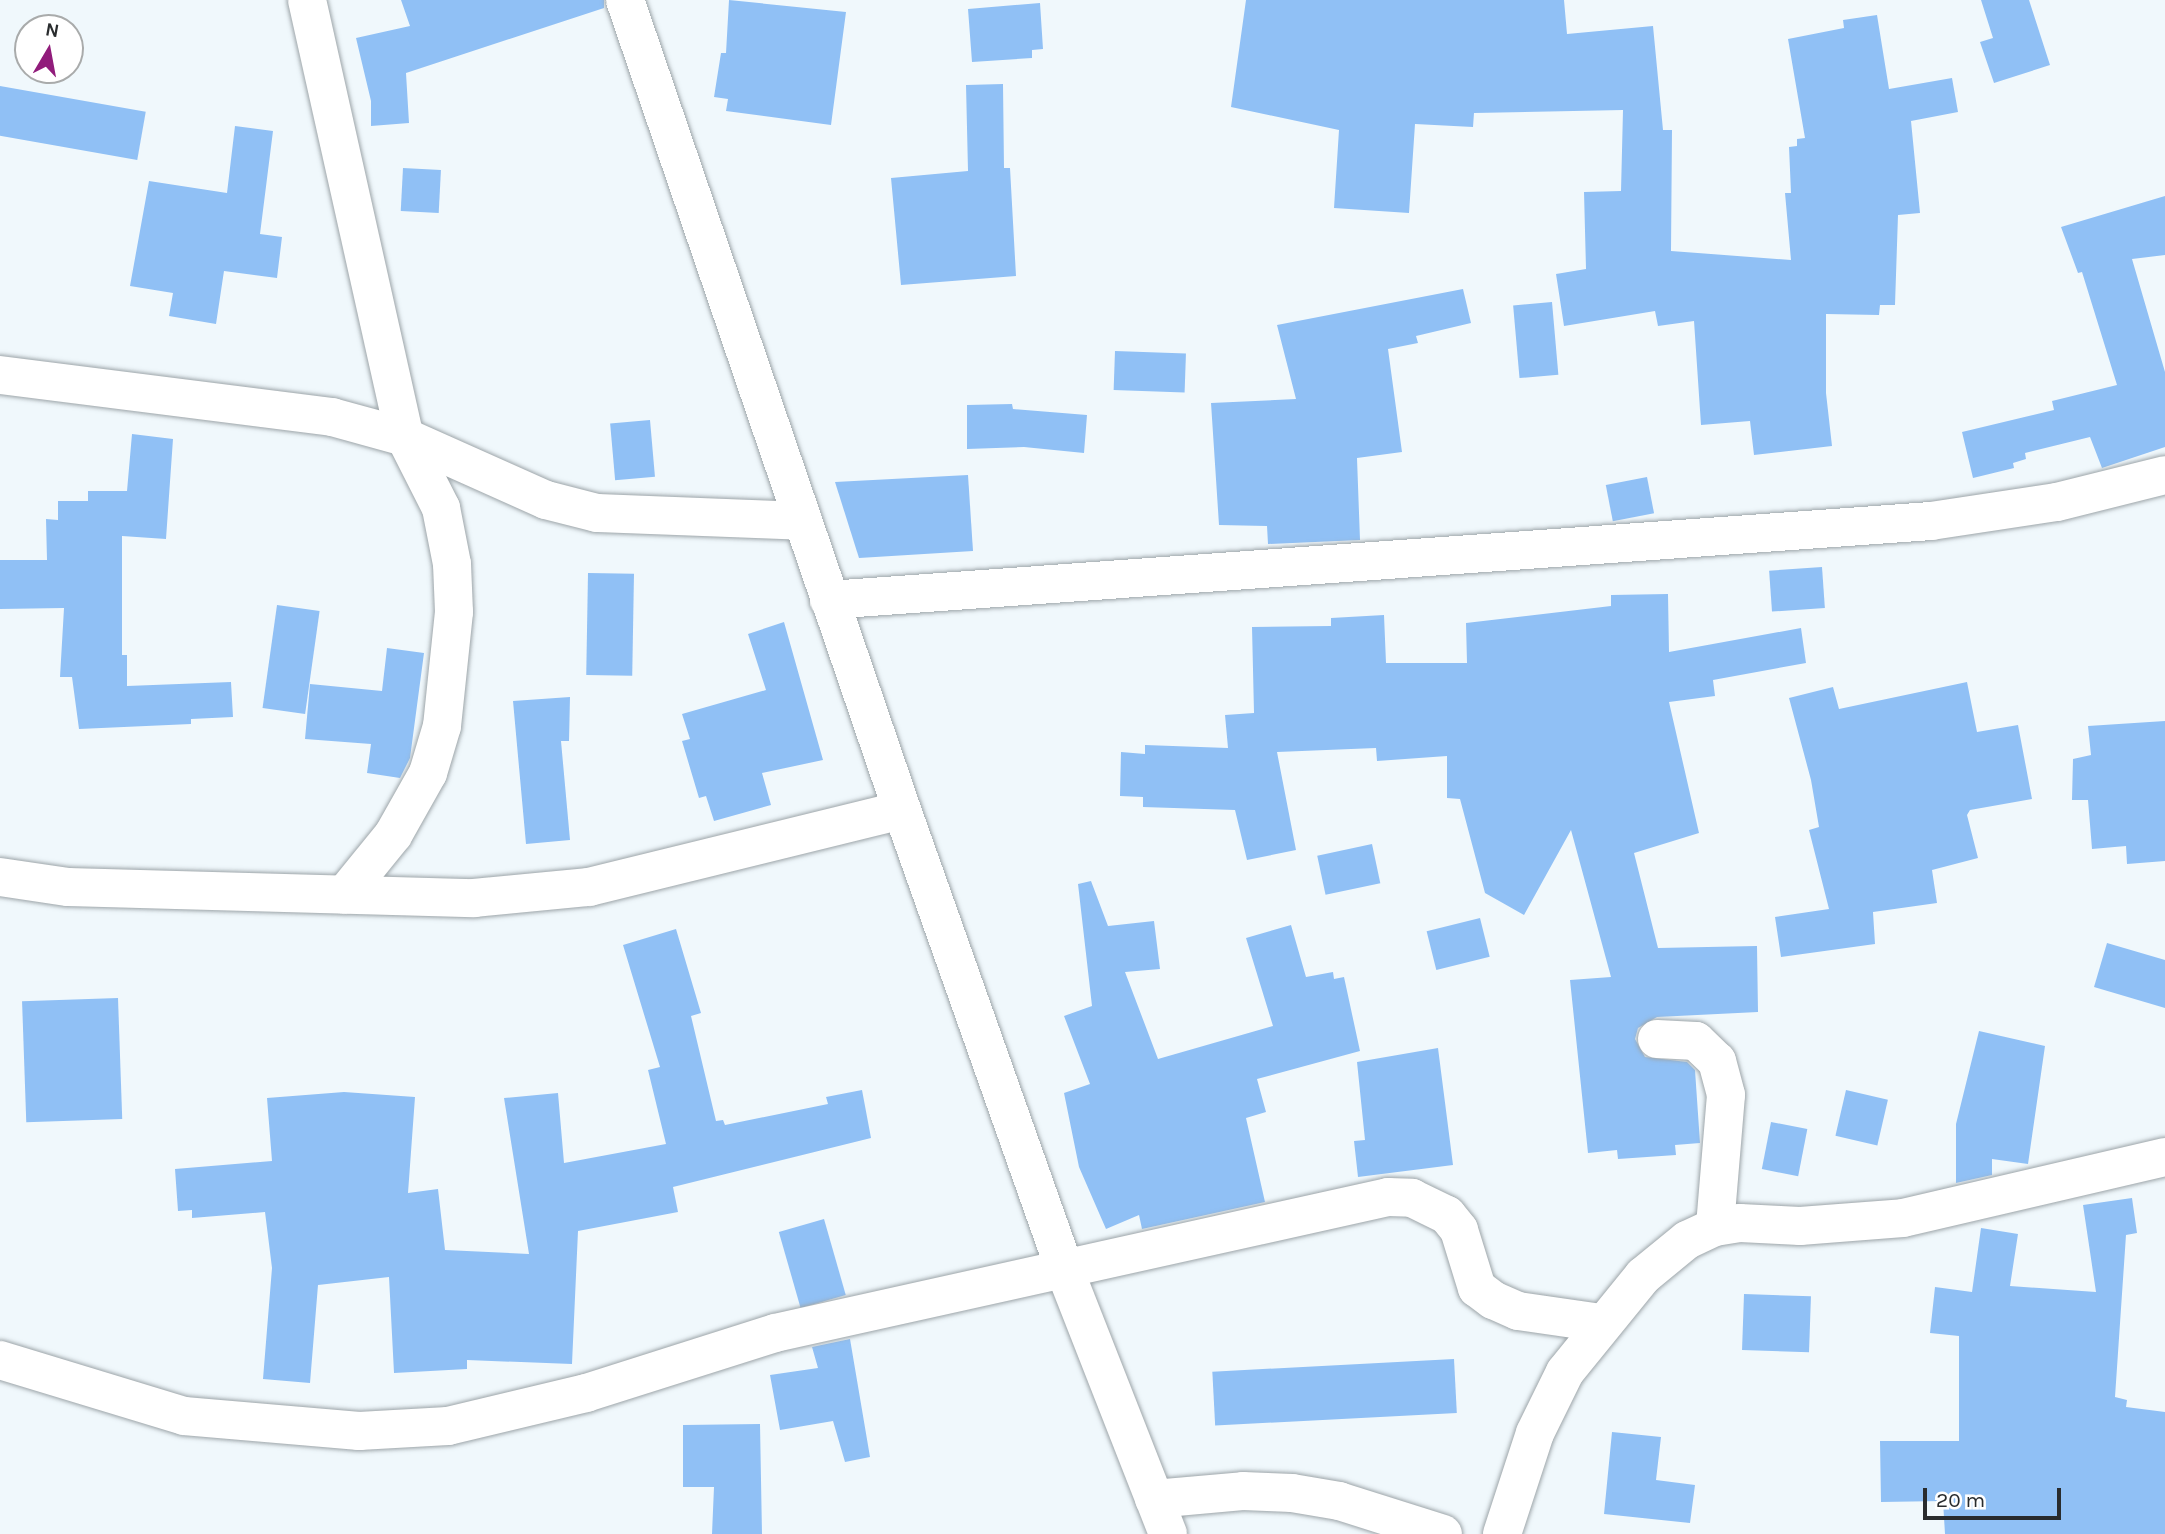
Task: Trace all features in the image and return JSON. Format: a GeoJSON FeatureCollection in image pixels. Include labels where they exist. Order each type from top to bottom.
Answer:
{"type":"FeatureCollection","features":[{"type":"Feature","properties":{"kind":"street"},"geometry":{"type":"LineString","coordinates":[[625,0],[829,600],[1065,1271],[1168,1534]]}},
{"type":"Feature","properties":{"kind":"street"},"geometry":{"type":"LineString","coordinates":[[305,3],[405,436],[441,508],[452,564],[454,612],[442,726],[428,773],[393,835],[344,895]]}},
{"type":"Feature","properties":{"kind":"street"},"geometry":{"type":"LineString","coordinates":[[0,375],[331,416],[405,436],[508,485],[597,513],[803,522]]}},
{"type":"Feature","properties":{"kind":"street"},"geometry":{"type":"LineString","coordinates":[[829,600],[1931,521],[2057,502],[2165,475]]}},
{"type":"Feature","properties":{"kind":"street"},"geometry":{"type":"LineString","coordinates":[[0,877],[68,887],[474,898],[589,887],[902,810]]}},
{"type":"Feature","properties":{"kind":"street"},"geometry":{"type":"LineString","coordinates":[[1657,1039],[1696,1041],[1717,1061],[1727,1095],[1715,1227]]}},
{"type":"Feature","properties":{"kind":"street"},"geometry":{"type":"LineString","coordinates":[[1502,1534],[1535,1433],[1565,1372],[1601,1323],[1678,1247],[1715,1227],[1903,1217],[2165,1157]]}},
{"type":"Feature","properties":{"kind":"street"},"geometry":{"type":"LineString","coordinates":[[0,1360],[184,1416],[359,1431],[448,1426],[586,1393],[775,1333],[1065,1271],[1388,1197],[1412,1198],[1447,1215],[1459,1230],[1477,1287],[1493,1300],[1518,1311],[1601,1323]]}},
{"type":"Feature","properties":{"kind":"street"},"geometry":{"type":"LineString","coordinates":[[1154,1499],[1243,1491],[1293,1493],[1339,1501],[1443,1534]]}},
{"type":"Feature","properties":{"kind":"building"},"geometry":{"type":"Polygon","coordinates":[[[401,0],[604,0],[604,8],[406,73],[409,123],[371,126],[371,101],[356,38],[410,26],[401,0]]]}},
{"type":"Feature","properties":{"kind":"building"},"geometry":{"type":"Polygon","coordinates":[[[729,0],[846,12],[831,125],[726,111],[728,99],[714,97],[721,53],[726,53],[729,0]]]}},
{"type":"Feature","properties":{"kind":"building"},"geometry":{"type":"Polygon","coordinates":[[[1246,0],[1564,0],[1567,34],[1653,26],[1663,130],[1672,130],[1671,251],[1791,260],[1785,193],[1791,193],[1789,147],[1797,146],[1797,139],[1805,138],[1788,39],[1844,28],[1843,20],[1877,15],[1889,89],[1952,78],[1958,112],[1911,121],[1920,213],[1898,215],[1895,305],[1880,305],[1879,315],[1826,314],[1826,393],[1832,446],[1754,455],[1750,421],[1701,425],[1694,321],[1658,326],[1655,311],[1564,326],[1556,274],[1586,269],[1584,192],[1621,191],[1623,110],[1474,113],[1473,127],[1415,124],[1409,213],[1334,208],[1339,130],[1231,107],[1246,0]]]}},
{"type":"Feature","properties":{"kind":"building"},"geometry":{"type":"Polygon","coordinates":[[[1981,0],[2029,0],[2050,65],[1994,83],[1980,42],[1993,38],[1981,0]]]}},
{"type":"Feature","properties":{"kind":"building"},"geometry":{"type":"Polygon","coordinates":[[[1040,3],[1043,49],[1032,50],[1032,58],[972,62],[968,9],[1040,3]]]}},
{"type":"Feature","properties":{"kind":"building"},"geometry":{"type":"Polygon","coordinates":[[[1003,84],[1004,168],[1010,168],[1016,276],[901,285],[891,178],[968,171],[966,85],[1003,84]]]}},
{"type":"Feature","properties":{"kind":"building"},"geometry":{"type":"Polygon","coordinates":[[[0,86],[146,112],[137,160],[0,136],[0,86]]]}},
{"type":"Feature","properties":{"kind":"building"},"geometry":{"type":"Polygon","coordinates":[[[235,126],[273,131],[260,234],[282,237],[277,278],[224,271],[216,324],[169,316],[173,293],[130,286],[149,181],[227,193],[235,126]]]}},
{"type":"Feature","properties":{"kind":"building"},"geometry":{"type":"Polygon","coordinates":[[[403,168],[441,170],[439,213],[401,211],[403,168]]]}},
{"type":"Feature","properties":{"kind":"building"},"geometry":{"type":"Polygon","coordinates":[[[2165,196],[2165,255],[2132,259],[2165,372],[2165,447],[2102,468],[2090,437],[2025,453],[2026,459],[2013,463],[2014,468],[1973,478],[1962,432],[2054,410],[2052,401],[2117,385],[2082,272],[2078,273],[2061,227],[2165,196]]]}},
{"type":"Feature","properties":{"kind":"building"},"geometry":{"type":"Polygon","coordinates":[[[1463,289],[1471,323],[1416,336],[1418,343],[1388,349],[1402,452],[1357,458],[1360,540],[1268,544],[1267,526],[1219,525],[1211,403],[1296,399],[1277,325],[1463,289]]]}},
{"type":"Feature","properties":{"kind":"building"},"geometry":{"type":"Polygon","coordinates":[[[1552,302],[1558,375],[1520,378],[1513,305],[1552,302]]]}},
{"type":"Feature","properties":{"kind":"building"},"geometry":{"type":"Polygon","coordinates":[[[1115,351],[1186,353],[1185,392],[1114,390],[1115,351]]]}},
{"type":"Feature","properties":{"kind":"building"},"geometry":{"type":"Polygon","coordinates":[[[1012,404],[1013,409],[1087,415],[1084,453],[1024,447],[967,449],[967,405],[1012,404]]]}},
{"type":"Feature","properties":{"kind":"building"},"geometry":{"type":"Polygon","coordinates":[[[650,420],[655,477],[615,480],[610,423],[650,420]]]}},
{"type":"Feature","properties":{"kind":"building"},"geometry":{"type":"Polygon","coordinates":[[[132,434],[173,439],[166,539],[122,536],[122,655],[127,655],[127,686],[231,682],[233,717],[191,719],[191,724],[79,729],[72,677],[60,677],[64,608],[0,609],[0,560],[47,560],[46,519],[58,520],[58,501],[88,501],[88,491],[127,491],[132,434]]]}},
{"type":"Feature","properties":{"kind":"building"},"geometry":{"type":"Polygon","coordinates":[[[968,475],[973,551],[859,558],[835,482],[968,475]]]}},
{"type":"Feature","properties":{"kind":"building"},"geometry":{"type":"Polygon","coordinates":[[[1647,477],[1654,513],[1613,521],[1606,485],[1647,477]]]}},
{"type":"Feature","properties":{"kind":"building"},"geometry":{"type":"Polygon","coordinates":[[[1822,567],[1825,608],[1772,612],[1769,571],[1822,567]]]}},
{"type":"Feature","properties":{"kind":"building"},"geometry":{"type":"Polygon","coordinates":[[[588,573],[634,574],[632,676],[586,675],[588,573]]]}},
{"type":"Feature","properties":{"kind":"building"},"geometry":{"type":"Polygon","coordinates":[[[1668,594],[1669,652],[1801,628],[1806,663],[1713,680],[1715,696],[1669,702],[1699,833],[1634,853],[1658,948],[1757,946],[1758,1012],[1657,1017],[1638,1028],[1635,1039],[1645,1057],[1687,1062],[1695,1070],[1700,1143],[1675,1145],[1676,1155],[1618,1159],[1617,1150],[1588,1153],[1570,980],[1611,977],[1571,830],[1524,915],[1485,893],[1460,799],[1447,798],[1447,756],[1377,761],[1376,748],[1277,752],[1296,850],[1247,860],[1235,810],[1143,807],[1143,797],[1120,796],[1121,752],[1145,754],[1145,745],[1228,748],[1225,715],[1254,713],[1252,627],[1331,626],[1331,618],[1384,615],[1386,663],[1467,663],[1466,623],[1611,606],[1611,595],[1668,594]]]}},
{"type":"Feature","properties":{"kind":"building"},"geometry":{"type":"Polygon","coordinates":[[[277,605],[320,611],[305,714],[263,708],[277,605]]]}},
{"type":"Feature","properties":{"kind":"building"},"geometry":{"type":"Polygon","coordinates":[[[784,622],[823,760],[762,773],[771,805],[714,821],[706,796],[699,798],[682,741],[690,739],[682,714],[766,690],[748,634],[784,622]]]}},
{"type":"Feature","properties":{"kind":"building"},"geometry":{"type":"Polygon","coordinates":[[[387,648],[424,653],[410,758],[400,778],[367,773],[371,744],[305,739],[310,684],[382,691],[387,648]]]}},
{"type":"Feature","properties":{"kind":"building"},"geometry":{"type":"Polygon","coordinates":[[[1967,682],[1977,732],[2018,725],[2032,799],[1970,810],[1967,815],[1978,858],[1932,870],[1937,903],[1873,912],[1875,944],[1781,957],[1775,917],[1829,909],[1809,830],[1819,827],[1811,780],[1789,698],[1833,687],[1839,709],[1967,682]]]}},
{"type":"Feature","properties":{"kind":"building"},"geometry":{"type":"Polygon","coordinates":[[[570,697],[569,741],[561,741],[570,840],[526,844],[513,701],[570,697]]]}},
{"type":"Feature","properties":{"kind":"building"},"geometry":{"type":"Polygon","coordinates":[[[2165,721],[2165,861],[2127,864],[2126,846],[2092,849],[2088,800],[2072,800],[2073,759],[2091,755],[2088,726],[2165,721]]]}},
{"type":"Feature","properties":{"kind":"building"},"geometry":{"type":"Polygon","coordinates":[[[1372,844],[1380,883],[1326,895],[1317,856],[1372,844]]]}},
{"type":"Feature","properties":{"kind":"building"},"geometry":{"type":"Polygon","coordinates":[[[1091,881],[1108,926],[1154,921],[1160,969],[1125,972],[1158,1059],[1273,1026],[1246,938],[1291,925],[1306,977],[1333,972],[1334,979],[1344,977],[1360,1051],[1257,1079],[1266,1112],[1246,1118],[1265,1202],[1142,1229],[1139,1215],[1106,1229],[1079,1167],[1064,1093],[1090,1084],[1064,1016],[1092,1006],[1078,884],[1091,881]]]}},
{"type":"Feature","properties":{"kind":"building"},"geometry":{"type":"Polygon","coordinates":[[[1480,918],[1490,957],[1436,970],[1427,931],[1480,918]]]}},
{"type":"Feature","properties":{"kind":"building"},"geometry":{"type":"Polygon","coordinates":[[[676,929],[701,1013],[691,1016],[716,1121],[723,1120],[725,1125],[828,1104],[826,1097],[862,1090],[871,1138],[673,1187],[678,1212],[578,1231],[572,1364],[467,1360],[467,1369],[394,1373],[389,1277],[318,1285],[310,1383],[263,1379],[272,1268],[265,1212],[192,1218],[192,1210],[178,1211],[175,1169],[272,1161],[267,1098],[344,1092],[415,1097],[408,1193],[438,1189],[445,1250],[529,1254],[504,1098],[558,1093],[564,1163],[666,1144],[648,1070],[660,1067],[623,945],[676,929]]]}},
{"type":"Feature","properties":{"kind":"building"},"geometry":{"type":"Polygon","coordinates":[[[2107,943],[2165,960],[2165,1008],[2094,987],[2107,943]]]}},
{"type":"Feature","properties":{"kind":"building"},"geometry":{"type":"Polygon","coordinates":[[[118,998],[122,1119],[26,1122],[22,1001],[118,998]]]}},
{"type":"Feature","properties":{"kind":"building"},"geometry":{"type":"Polygon","coordinates":[[[1979,1031],[2045,1046],[2028,1164],[1992,1159],[1992,1175],[1956,1183],[1956,1124],[1979,1031]]]}},
{"type":"Feature","properties":{"kind":"building"},"geometry":{"type":"Polygon","coordinates":[[[1438,1048],[1453,1165],[1358,1177],[1354,1141],[1365,1140],[1357,1062],[1438,1048]]]}},
{"type":"Feature","properties":{"kind":"building"},"geometry":{"type":"Polygon","coordinates":[[[1846,1090],[1888,1100],[1877,1145],[1835,1136],[1846,1090]]]}},
{"type":"Feature","properties":{"kind":"building"},"geometry":{"type":"Polygon","coordinates":[[[1771,1122],[1807,1129],[1798,1176],[1762,1169],[1771,1122]]]}},
{"type":"Feature","properties":{"kind":"building"},"geometry":{"type":"Polygon","coordinates":[[[2132,1198],[2137,1233],[2126,1235],[2115,1397],[2127,1400],[2126,1407],[2165,1412],[2165,1534],[1945,1534],[1943,1501],[1881,1502],[1880,1441],[1959,1441],[1959,1336],[1930,1333],[1935,1287],[1972,1292],[1981,1228],[2018,1234],[2010,1286],[2096,1292],[2083,1205],[2132,1198]]]}},
{"type":"Feature","properties":{"kind":"building"},"geometry":{"type":"Polygon","coordinates":[[[824,1219],[846,1295],[801,1308],[779,1232],[824,1219]]]}},
{"type":"Feature","properties":{"kind":"building"},"geometry":{"type":"Polygon","coordinates":[[[1744,1294],[1811,1296],[1809,1352],[1742,1350],[1744,1294]]]}},
{"type":"Feature","properties":{"kind":"building"},"geometry":{"type":"Polygon","coordinates":[[[850,1339],[870,1457],[845,1462],[833,1421],[780,1430],[770,1375],[818,1368],[812,1347],[850,1339]]]}},
{"type":"Feature","properties":{"kind":"building"},"geometry":{"type":"Polygon","coordinates":[[[1454,1359],[1457,1413],[1215,1426],[1212,1372],[1454,1359]]]}},
{"type":"Feature","properties":{"kind":"building"},"geometry":{"type":"Polygon","coordinates":[[[760,1424],[762,1534],[712,1534],[714,1487],[683,1487],[683,1425],[760,1424]]]}},
{"type":"Feature","properties":{"kind":"building"},"geometry":{"type":"Polygon","coordinates":[[[1612,1432],[1661,1437],[1656,1480],[1695,1485],[1690,1523],[1604,1514],[1612,1432]]]}}]}
